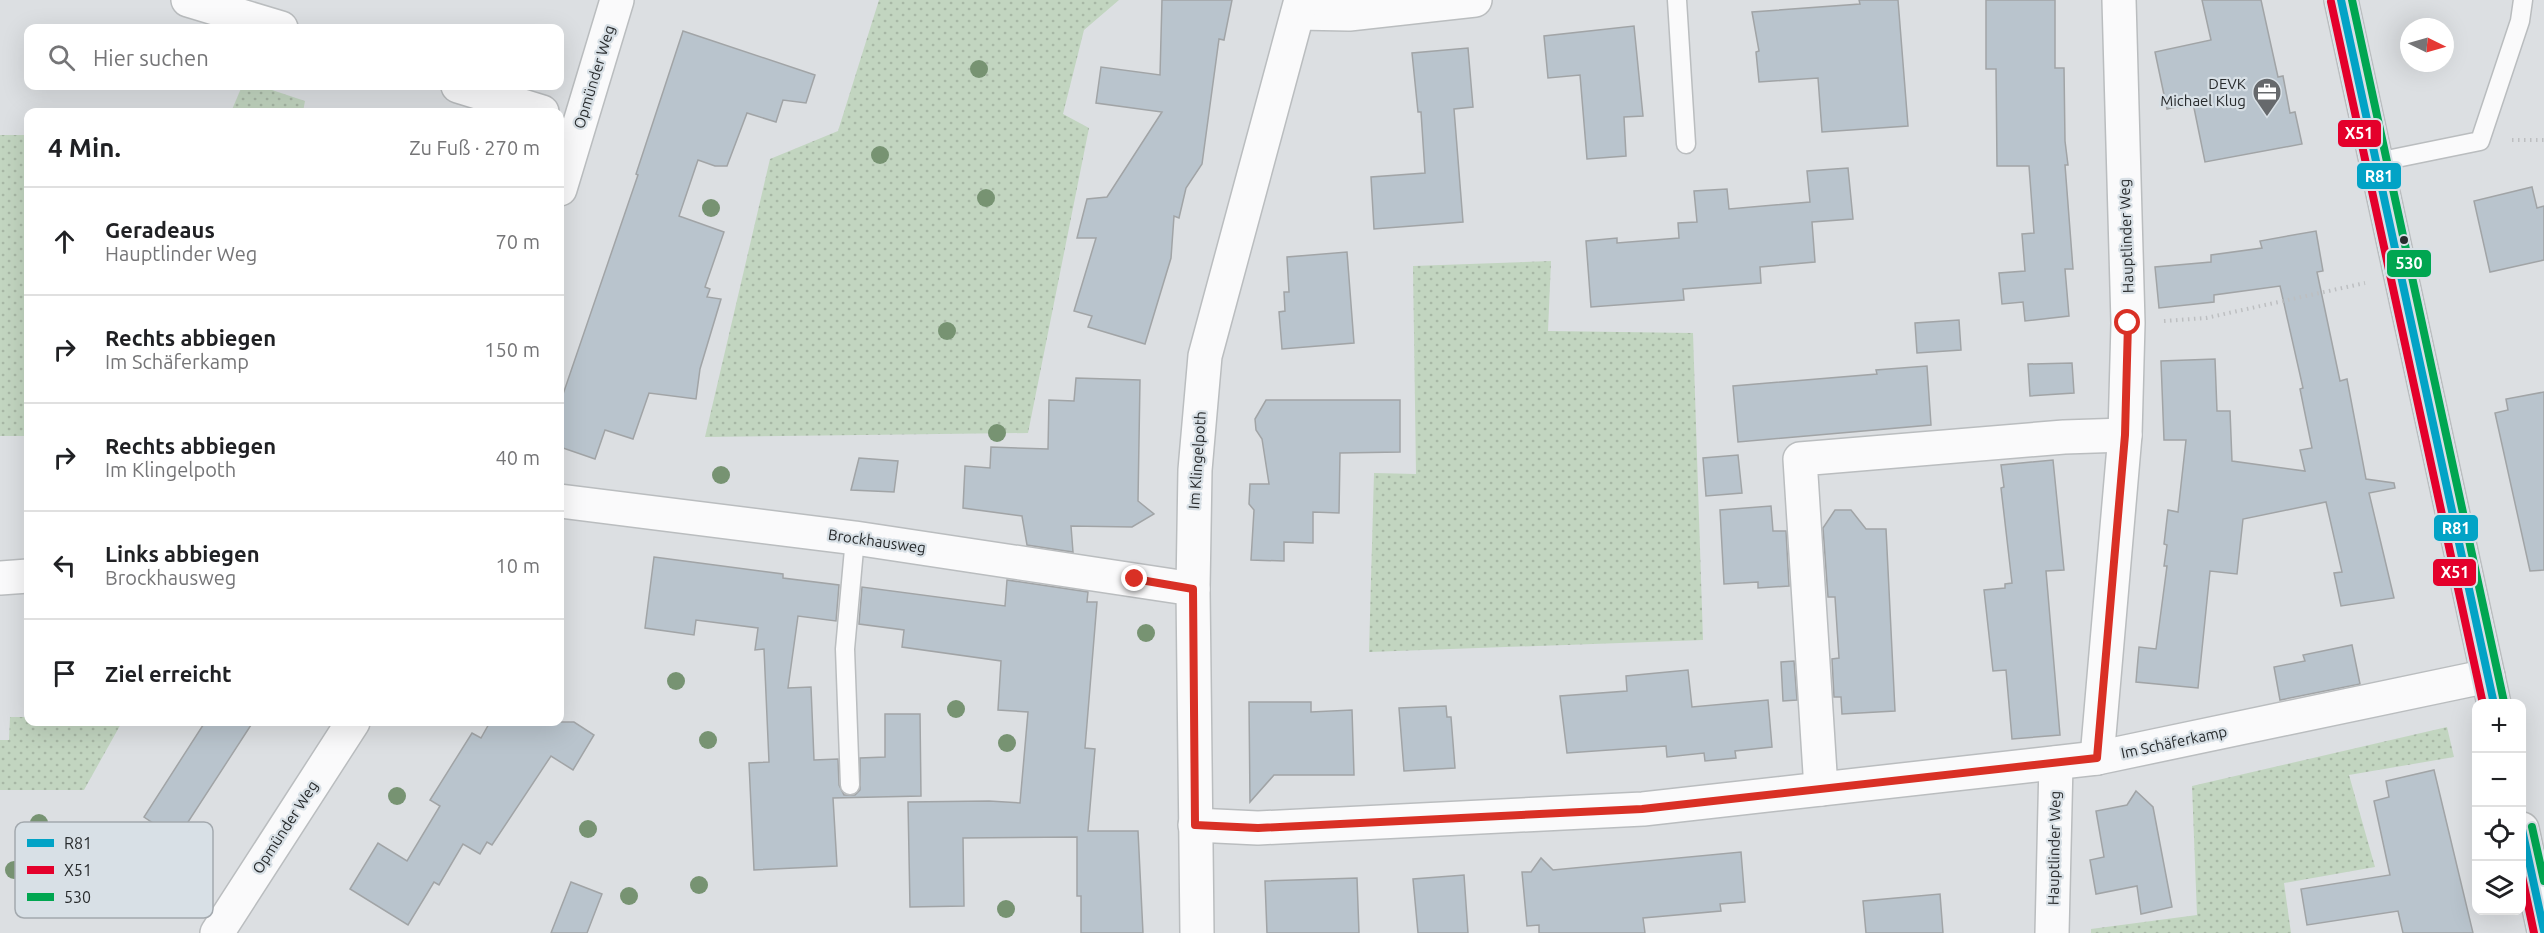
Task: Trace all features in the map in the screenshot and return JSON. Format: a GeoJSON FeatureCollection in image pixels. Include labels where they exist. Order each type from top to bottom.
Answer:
{"type":"FeatureCollection","features":[{"type":"Feature","properties":{"kind":"street"},"geometry":{"type":"LineString","coordinates":[[188,0],[268,24]]}},
{"type":"Feature","properties":{"kind":"street","name":"Opmünder Weg"},"geometry":{"type":"LineString","coordinates":[[564,162],[570,121],[617,0]]}},
{"type":"Feature","properties":{"kind":"street"},"geometry":{"type":"LineString","coordinates":[[1300,7],[1349,14],[1475,0]]}},
{"type":"Feature","properties":{"kind":"street","name":"Hauptlinder Weg"},"geometry":{"type":"LineString","coordinates":[[2097,758],[2125,435],[2128,323],[2119,0]]}},
{"type":"Feature","properties":{"kind":"street"},"geometry":{"type":"LineString","coordinates":[[2341,0],[2491,690]]}},
{"type":"Feature","properties":{"kind":"street","name":"Im Klingelpoth"},"geometry":{"type":"LineString","coordinates":[[1197,933],[1193,589],[1195,470],[1205,356],[1300,7]]}},
{"type":"Feature","properties":{"kind":"street"},"geometry":{"type":"LineString","coordinates":[[471,90],[529,108]]}},
{"type":"Feature","properties":{"kind":"street"},"geometry":{"type":"LineString","coordinates":[[1821,789],[1800,459],[2064,437],[2125,435]]}},
{"type":"Feature","properties":{"kind":"street","name":"Brockhausweg"},"geometry":{"type":"LineString","coordinates":[[564,502],[855,538],[1193,589]]}},
{"type":"Feature","properties":{"kind":"street"},"geometry":{"type":"LineString","coordinates":[[0,578],[24,576]]}},
{"type":"Feature","properties":{"kind":"street","name":"Im Schäferkamp"},"geometry":{"type":"LineString","coordinates":[[1195,825],[1258,828],[1642,809],[2097,758],[2491,690]]}},
{"type":"Feature","properties":{"kind":"street","name":"Opmünder Weg"},"geometry":{"type":"LineString","coordinates":[[217,933],[350,726]]}},
{"type":"Feature","properties":{"kind":"street","name":"Hauptlinder Weg"},"geometry":{"type":"LineString","coordinates":[[2052,933],[2056,763]]}},
{"type":"Feature","properties":{"kind":"street"},"geometry":{"type":"LineString","coordinates":[[2526,848],[2544,931]]}},
{"type":"Feature","properties":{"kind":"lane"},"geometry":{"type":"LineString","coordinates":[[1677,0],[1686,144]]}},
{"type":"Feature","properties":{"kind":"lane"},"geometry":{"type":"LineString","coordinates":[[2378,162],[2480,141],[2520,21],[2523,0]]}},
{"type":"Feature","properties":{"kind":"lane"},"geometry":{"type":"LineString","coordinates":[[850,784],[845,649],[855,538]]}},
{"type":"Feature","properties":{"kind":"path"},"geometry":{"type":"LineString","coordinates":[[2128,323],[2206,318],[2401,275]]}},
{"type":"Feature","properties":{"kind":"green space"},"geometry":{"type":"Polygon","coordinates":[[[879,0],[1119,0],[1084,30],[1063,114],[1089,128],[1028,433],[705,437],[770,159],[838,131],[879,0]]]}},
{"type":"Feature","properties":{"kind":"green space"},"geometry":{"type":"Polygon","coordinates":[[[240,90],[272,90],[305,101],[304,108],[233,108],[240,90]]]}},
{"type":"Feature","properties":{"kind":"green space"},"geometry":{"type":"Polygon","coordinates":[[[0,135],[24,135],[24,436],[0,436],[0,135]]]}},
{"type":"Feature","properties":{"kind":"green space"},"geometry":{"type":"Polygon","coordinates":[[[1551,261],[1548,331],[1693,333],[1703,640],[1369,652],[1374,473],[1416,474],[1413,266],[1551,261]]]}},
{"type":"Feature","properties":{"kind":"green space"},"geometry":{"type":"Polygon","coordinates":[[[10,717],[24,717],[24,726],[120,726],[84,790],[0,790],[0,740],[9,740],[10,717]]]}},
{"type":"Feature","properties":{"kind":"green space"},"geometry":{"type":"Polygon","coordinates":[[[2447,727],[2454,757],[2349,775],[2375,867],[2284,883],[2291,933],[2091,933],[2091,929],[2197,915],[2192,786],[2447,727]]]}},
{"type":"Feature","properties":{"kind":"building"},"geometry":{"type":"Polygon","coordinates":[[[1162,0],[1232,0],[1224,40],[1219,39],[1202,164],[1186,188],[1179,218],[1174,216],[1171,258],[1145,344],[1088,327],[1092,316],[1074,311],[1096,238],[1077,238],[1087,199],[1107,197],[1162,112],[1096,103],[1101,67],[1160,75],[1162,0]]]}},
{"type":"Feature","properties":{"kind":"building"},"geometry":{"type":"Polygon","coordinates":[[[1859,0],[1898,0],[1908,126],[1822,132],[1818,78],[1759,82],[1756,52],[1759,51],[1752,12],[1860,4],[1859,0]]]}},
{"type":"Feature","properties":{"kind":"building"},"geometry":{"type":"Polygon","coordinates":[[[1986,0],[2055,0],[2055,68],[2064,68],[2065,141],[2068,165],[2065,165],[2073,269],[2065,269],[2069,316],[2025,321],[2023,302],[2002,304],[1999,273],[2025,271],[2022,234],[2034,233],[2029,166],[1997,166],[1996,69],[1986,69],[1986,0]]]}},
{"type":"Feature","properties":{"kind":"building"},"geometry":{"type":"Polygon","coordinates":[[[2202,0],[2261,0],[2278,77],[2283,76],[2290,113],[2295,112],[2302,144],[2205,162],[2193,103],[2167,109],[2155,52],[2211,40],[2202,0]]]}},
{"type":"Feature","properties":{"kind":"building"},"geometry":{"type":"Polygon","coordinates":[[[1634,26],[1643,116],[1624,117],[1626,156],[1587,159],[1580,75],[1548,78],[1544,36],[1634,26]]]}},
{"type":"Feature","properties":{"kind":"building"},"geometry":{"type":"Polygon","coordinates":[[[683,31],[815,75],[806,103],[783,100],[776,122],[747,113],[727,166],[715,166],[698,160],[679,216],[724,232],[705,287],[710,289],[707,297],[721,299],[700,369],[696,399],[649,393],[633,439],[605,430],[595,459],[564,448],[564,391],[638,175],[636,174],[683,31]]]}},
{"type":"Feature","properties":{"kind":"building"},"geometry":{"type":"Polygon","coordinates":[[[1468,48],[1473,107],[1454,109],[1463,222],[1374,229],[1371,177],[1425,173],[1421,112],[1418,112],[1412,53],[1468,48]]]}},
{"type":"Feature","properties":{"kind":"building"},"geometry":{"type":"Polygon","coordinates":[[[1848,168],[1853,219],[1812,222],[1815,262],[1760,267],[1761,283],[1683,289],[1684,300],[1591,307],[1586,241],[1617,238],[1617,243],[1679,238],[1678,223],[1697,222],[1694,191],[1727,189],[1729,209],[1810,202],[1807,171],[1848,168]]]}},
{"type":"Feature","properties":{"kind":"building"},"geometry":{"type":"Polygon","coordinates":[[[2532,187],[2537,208],[2544,206],[2544,260],[2490,272],[2474,201],[2532,187]]]}},
{"type":"Feature","properties":{"kind":"building"},"geometry":{"type":"Polygon","coordinates":[[[2316,231],[2323,271],[2317,272],[2340,381],[2347,379],[2366,479],[2394,483],[2395,488],[2369,493],[2394,598],[2341,606],[2334,573],[2342,572],[2326,502],[2243,519],[2237,574],[2210,571],[2198,688],[2136,682],[2139,647],[2156,649],[2167,566],[2164,566],[2167,545],[2164,544],[2168,510],[2178,512],[2186,440],[2164,440],[2161,361],[2215,359],[2217,411],[2230,411],[2232,461],[2305,471],[2300,450],[2312,448],[2300,389],[2303,388],[2280,286],[2214,295],[2214,302],[2159,308],[2155,267],[2211,262],[2211,255],[2262,248],[2260,241],[2316,231]]]}},
{"type":"Feature","properties":{"kind":"building"},"geometry":{"type":"Polygon","coordinates":[[[1347,252],[1354,343],[1282,349],[1279,312],[1285,311],[1284,292],[1289,292],[1287,257],[1347,252]]]}},
{"type":"Feature","properties":{"kind":"building"},"geometry":{"type":"Polygon","coordinates":[[[1959,320],[1961,350],[1917,353],[1915,323],[1959,320]]]}},
{"type":"Feature","properties":{"kind":"building"},"geometry":{"type":"Polygon","coordinates":[[[2072,363],[2074,393],[2030,396],[2028,364],[2072,363]]]}},
{"type":"Feature","properties":{"kind":"building"},"geometry":{"type":"Polygon","coordinates":[[[1927,366],[1931,425],[1738,442],[1733,386],[1877,374],[1876,370],[1927,366]]]}},
{"type":"Feature","properties":{"kind":"building"},"geometry":{"type":"Polygon","coordinates":[[[1076,378],[1140,380],[1138,501],[1154,514],[1132,527],[1071,526],[1073,552],[1027,545],[1022,516],[963,508],[965,466],[990,468],[991,447],[1048,449],[1049,400],[1074,401],[1076,378]]]}},
{"type":"Feature","properties":{"kind":"building"},"geometry":{"type":"Polygon","coordinates":[[[2544,392],[2544,570],[2530,571],[2495,413],[2508,410],[2506,399],[2544,392]]]}},
{"type":"Feature","properties":{"kind":"building"},"geometry":{"type":"Polygon","coordinates":[[[1266,400],[1400,400],[1400,452],[1340,453],[1339,513],[1313,512],[1313,543],[1284,542],[1284,561],[1251,560],[1254,510],[1249,504],[1250,484],[1269,484],[1262,439],[1256,430],[1255,419],[1266,400]]]}},
{"type":"Feature","properties":{"kind":"building"},"geometry":{"type":"Polygon","coordinates":[[[1738,455],[1742,493],[1706,496],[1703,458],[1738,455]]]}},
{"type":"Feature","properties":{"kind":"building"},"geometry":{"type":"Polygon","coordinates":[[[859,458],[898,461],[894,492],[851,490],[859,458]]]}},
{"type":"Feature","properties":{"kind":"building"},"geometry":{"type":"Polygon","coordinates":[[[2053,460],[2064,570],[2046,571],[2060,735],[2012,739],[2006,670],[1993,671],[1984,590],[2005,588],[2005,584],[2012,583],[2001,488],[2004,487],[2001,465],[2053,460]]]}},
{"type":"Feature","properties":{"kind":"building"},"geometry":{"type":"Polygon","coordinates":[[[1771,506],[1773,531],[1786,531],[1789,586],[1758,588],[1758,582],[1724,584],[1720,510],[1771,506]]]}},
{"type":"Feature","properties":{"kind":"building"},"geometry":{"type":"Polygon","coordinates":[[[1835,510],[1851,510],[1866,529],[1886,529],[1895,711],[1842,714],[1841,697],[1834,697],[1832,659],[1839,658],[1835,597],[1828,597],[1823,528],[1835,510]]]}},
{"type":"Feature","properties":{"kind":"building"},"geometry":{"type":"Polygon","coordinates":[[[654,557],[783,574],[783,578],[839,585],[836,621],[798,616],[788,688],[811,687],[814,760],[838,759],[839,785],[844,795],[855,795],[860,790],[860,758],[885,757],[885,714],[920,714],[921,796],[833,798],[837,866],[754,870],[749,763],[769,762],[764,649],[755,650],[758,628],[696,620],[694,635],[645,628],[654,557]]]}},
{"type":"Feature","properties":{"kind":"building"},"geometry":{"type":"Polygon","coordinates":[[[1007,580],[1088,592],[1087,602],[1097,602],[1085,748],[1095,749],[1088,831],[1138,831],[1143,933],[1081,933],[1081,896],[1077,896],[1077,837],[963,838],[964,906],[910,907],[908,802],[1020,803],[1028,712],[998,710],[1001,661],[902,647],[904,630],[859,624],[862,587],[1005,606],[1007,580]]]}},
{"type":"Feature","properties":{"kind":"building"},"geometry":{"type":"Polygon","coordinates":[[[2352,645],[2360,684],[2280,700],[2274,667],[2305,661],[2303,655],[2352,645]]]}},
{"type":"Feature","properties":{"kind":"building"},"geometry":{"type":"Polygon","coordinates":[[[1794,661],[1797,700],[1783,701],[1781,662],[1794,661]]]}},
{"type":"Feature","properties":{"kind":"building"},"geometry":{"type":"Polygon","coordinates":[[[1688,670],[1692,707],[1768,700],[1772,747],[1735,751],[1736,758],[1705,761],[1704,753],[1667,757],[1666,746],[1567,753],[1560,696],[1627,691],[1626,676],[1688,670]]]}},
{"type":"Feature","properties":{"kind":"building"},"geometry":{"type":"Polygon","coordinates":[[[1249,702],[1311,702],[1311,712],[1352,710],[1354,775],[1274,775],[1250,802],[1249,702]]]}},
{"type":"Feature","properties":{"kind":"building"},"geometry":{"type":"Polygon","coordinates":[[[1446,706],[1447,717],[1451,717],[1455,768],[1404,771],[1399,708],[1446,706]]]}},
{"type":"Feature","properties":{"kind":"building"},"geometry":{"type":"Polygon","coordinates":[[[564,722],[574,722],[594,735],[573,770],[551,756],[492,845],[487,842],[480,854],[463,844],[439,885],[434,882],[408,925],[350,889],[378,843],[407,861],[440,806],[430,800],[472,733],[481,738],[488,726],[564,726],[564,722]]]}},
{"type":"Feature","properties":{"kind":"building"},"geometry":{"type":"Polygon","coordinates":[[[202,726],[250,726],[188,822],[152,822],[144,817],[202,726]]]}},
{"type":"Feature","properties":{"kind":"building"},"geometry":{"type":"Polygon","coordinates":[[[2434,770],[2473,933],[2403,933],[2398,911],[2307,925],[2301,889],[2390,875],[2374,801],[2389,797],[2386,781],[2434,770]]]}},
{"type":"Feature","properties":{"kind":"building"},"geometry":{"type":"Polygon","coordinates":[[[2136,791],[2153,807],[2172,907],[2141,914],[2137,886],[2096,894],[2090,860],[2104,857],[2096,811],[2127,805],[2136,791]]]}},
{"type":"Feature","properties":{"kind":"building"},"geometry":{"type":"Polygon","coordinates":[[[1741,852],[1745,902],[1720,904],[1721,911],[1643,918],[1645,933],[1539,933],[1539,925],[1527,926],[1522,872],[1531,872],[1541,858],[1553,870],[1741,852]]]}},
{"type":"Feature","properties":{"kind":"building"},"geometry":{"type":"Polygon","coordinates":[[[1464,875],[1468,933],[1418,933],[1413,879],[1464,875]]]}},
{"type":"Feature","properties":{"kind":"building"},"geometry":{"type":"Polygon","coordinates":[[[1357,878],[1359,933],[1267,933],[1265,881],[1357,878]]]}},
{"type":"Feature","properties":{"kind":"building"},"geometry":{"type":"Polygon","coordinates":[[[571,882],[602,894],[587,933],[551,933],[571,882]]]}},
{"type":"Feature","properties":{"kind":"building"},"geometry":{"type":"Polygon","coordinates":[[[1940,894],[1943,933],[1866,933],[1863,901],[1940,894]]]}},
{"type":"Feature","properties":{"kind":"transit line","name":"R81"},"geometry":{"type":"LineString","coordinates":[[2341,0],[2493,699]]}},
{"type":"Feature","properties":{"kind":"transit line","name":"530"},"geometry":{"type":"LineString","coordinates":[[2352,0],[2503,699]]}},
{"type":"Feature","properties":{"kind":"transit line","name":"X51"},"geometry":{"type":"LineString","coordinates":[[2331,2],[2482,699]]}},
{"type":"Feature","properties":{"kind":"transit line","name":"530"},"geometry":{"type":"LineString","coordinates":[[2532,827],[2544,881]]}},
{"type":"Feature","properties":{"kind":"transit line","name":"R81"},"geometry":{"type":"LineString","coordinates":[[2526,848],[2544,931]]}},
{"type":"Feature","properties":{"kind":"transit line","name":"X51"},"geometry":{"type":"LineString","coordinates":[[2526,895],[2534,933]]}},
{"type":"Feature","properties":{"kind":"place","name":"DEVK Michael Klug"},"geometry":{"type":"Point","coordinates":[2267,118]}},
{"type":"Feature","properties":{"kind":"route"},"geometry":{"type":"LineString","coordinates":[[1135,579],[1193,589],[1195,825],[1258,828],[1642,809],[2097,758],[2125,435],[2128,323]]}}]}
